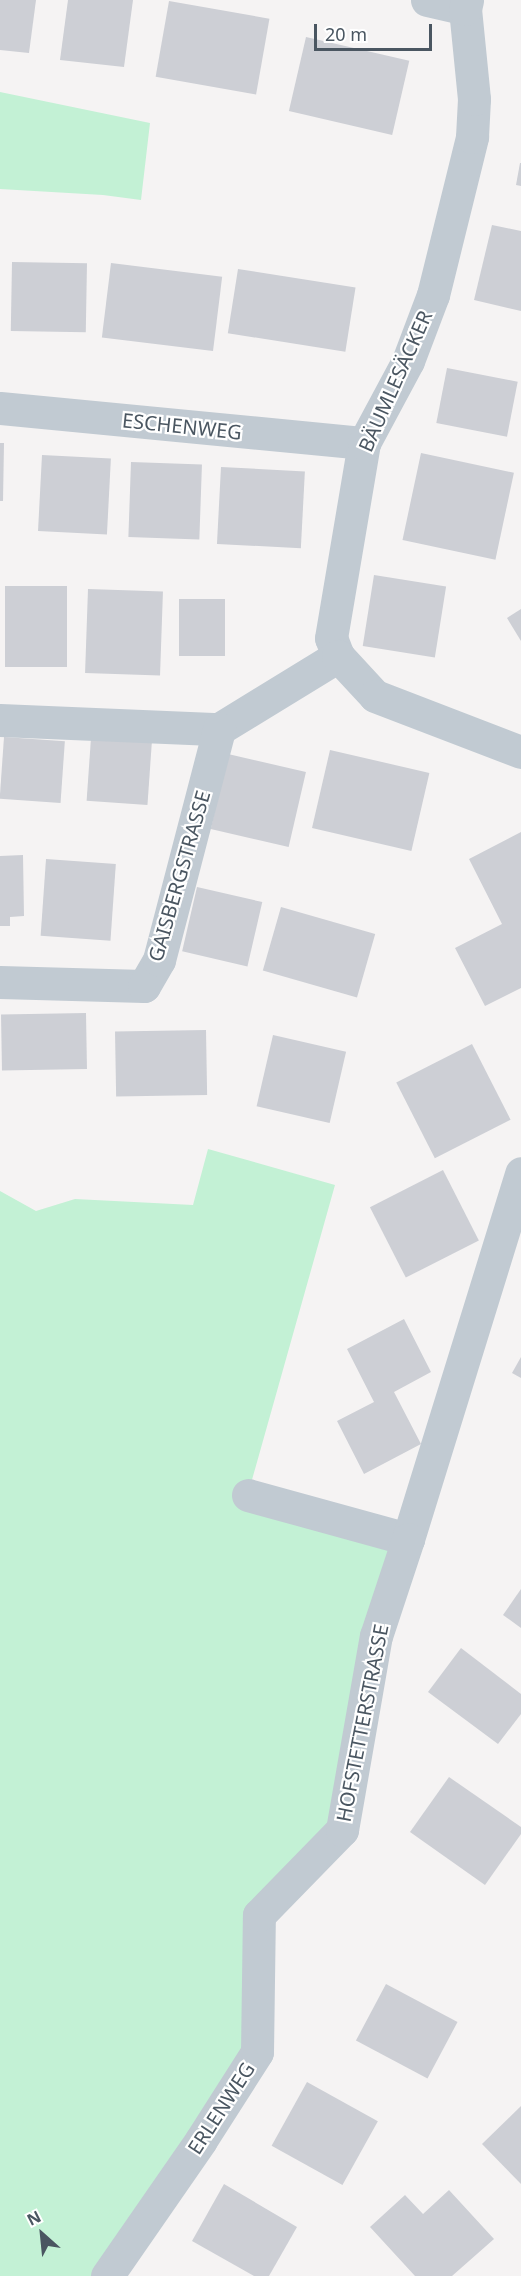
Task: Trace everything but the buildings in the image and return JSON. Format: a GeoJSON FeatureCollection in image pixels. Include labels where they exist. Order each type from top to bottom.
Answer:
{"type":"FeatureCollection","features":[{"type":"Feature","properties":{"kind":"street"},"geometry":{"type":"LineString","coordinates":[[427,0],[466,4]]}},
{"type":"Feature","properties":{"kind":"street","name":"BÄUMLESÄCKER"},"geometry":{"type":"LineString","coordinates":[[338,656],[331,638],[364,443],[408,361],[433,295],[472,137],[474,99],[466,4]]}},
{"type":"Feature","properties":{"kind":"street","name":"ESCHENWEG"},"geometry":{"type":"LineString","coordinates":[[0,408],[364,443]]}},
{"type":"Feature","properties":{"kind":"street"},"geometry":{"type":"LineString","coordinates":[[0,720],[219,729],[338,656],[375,696],[521,752]]}},
{"type":"Feature","properties":{"kind":"street","name":"GAISBERGSTRASSE"},"geometry":{"type":"LineString","coordinates":[[0,982],[144,986],[159,960],[219,729]]}},
{"type":"Feature","properties":{"kind":"street","name":"HOFSTETTERSTRASSE"},"geometry":{"type":"LineString","coordinates":[[259,1915],[342,1830],[376,1636],[521,1173]]}},
{"type":"Feature","properties":{"kind":"street"},"geometry":{"type":"LineString","coordinates":[[248,1494],[408,1539]]}},
{"type":"Feature","properties":{"kind":"street","name":"ERLENWEG"},"geometry":{"type":"LineString","coordinates":[[107,2276],[201,2140],[257,2052],[259,1915]]}},
{"type":"Feature","properties":{"kind":"green space"},"geometry":{"type":"Polygon","coordinates":[[[0,92],[150,123],[141,200],[103,195],[0,189],[0,92]]]}},
{"type":"Feature","properties":{"kind":"green space"},"geometry":{"type":"Polygon","coordinates":[[[208,1149],[335,1185],[248,1494],[408,1539],[342,1830],[259,1915],[248,2069],[98,2276],[0,2276],[0,1191],[36,1211],[75,1199],[193,1205],[208,1149]]]}}]}
